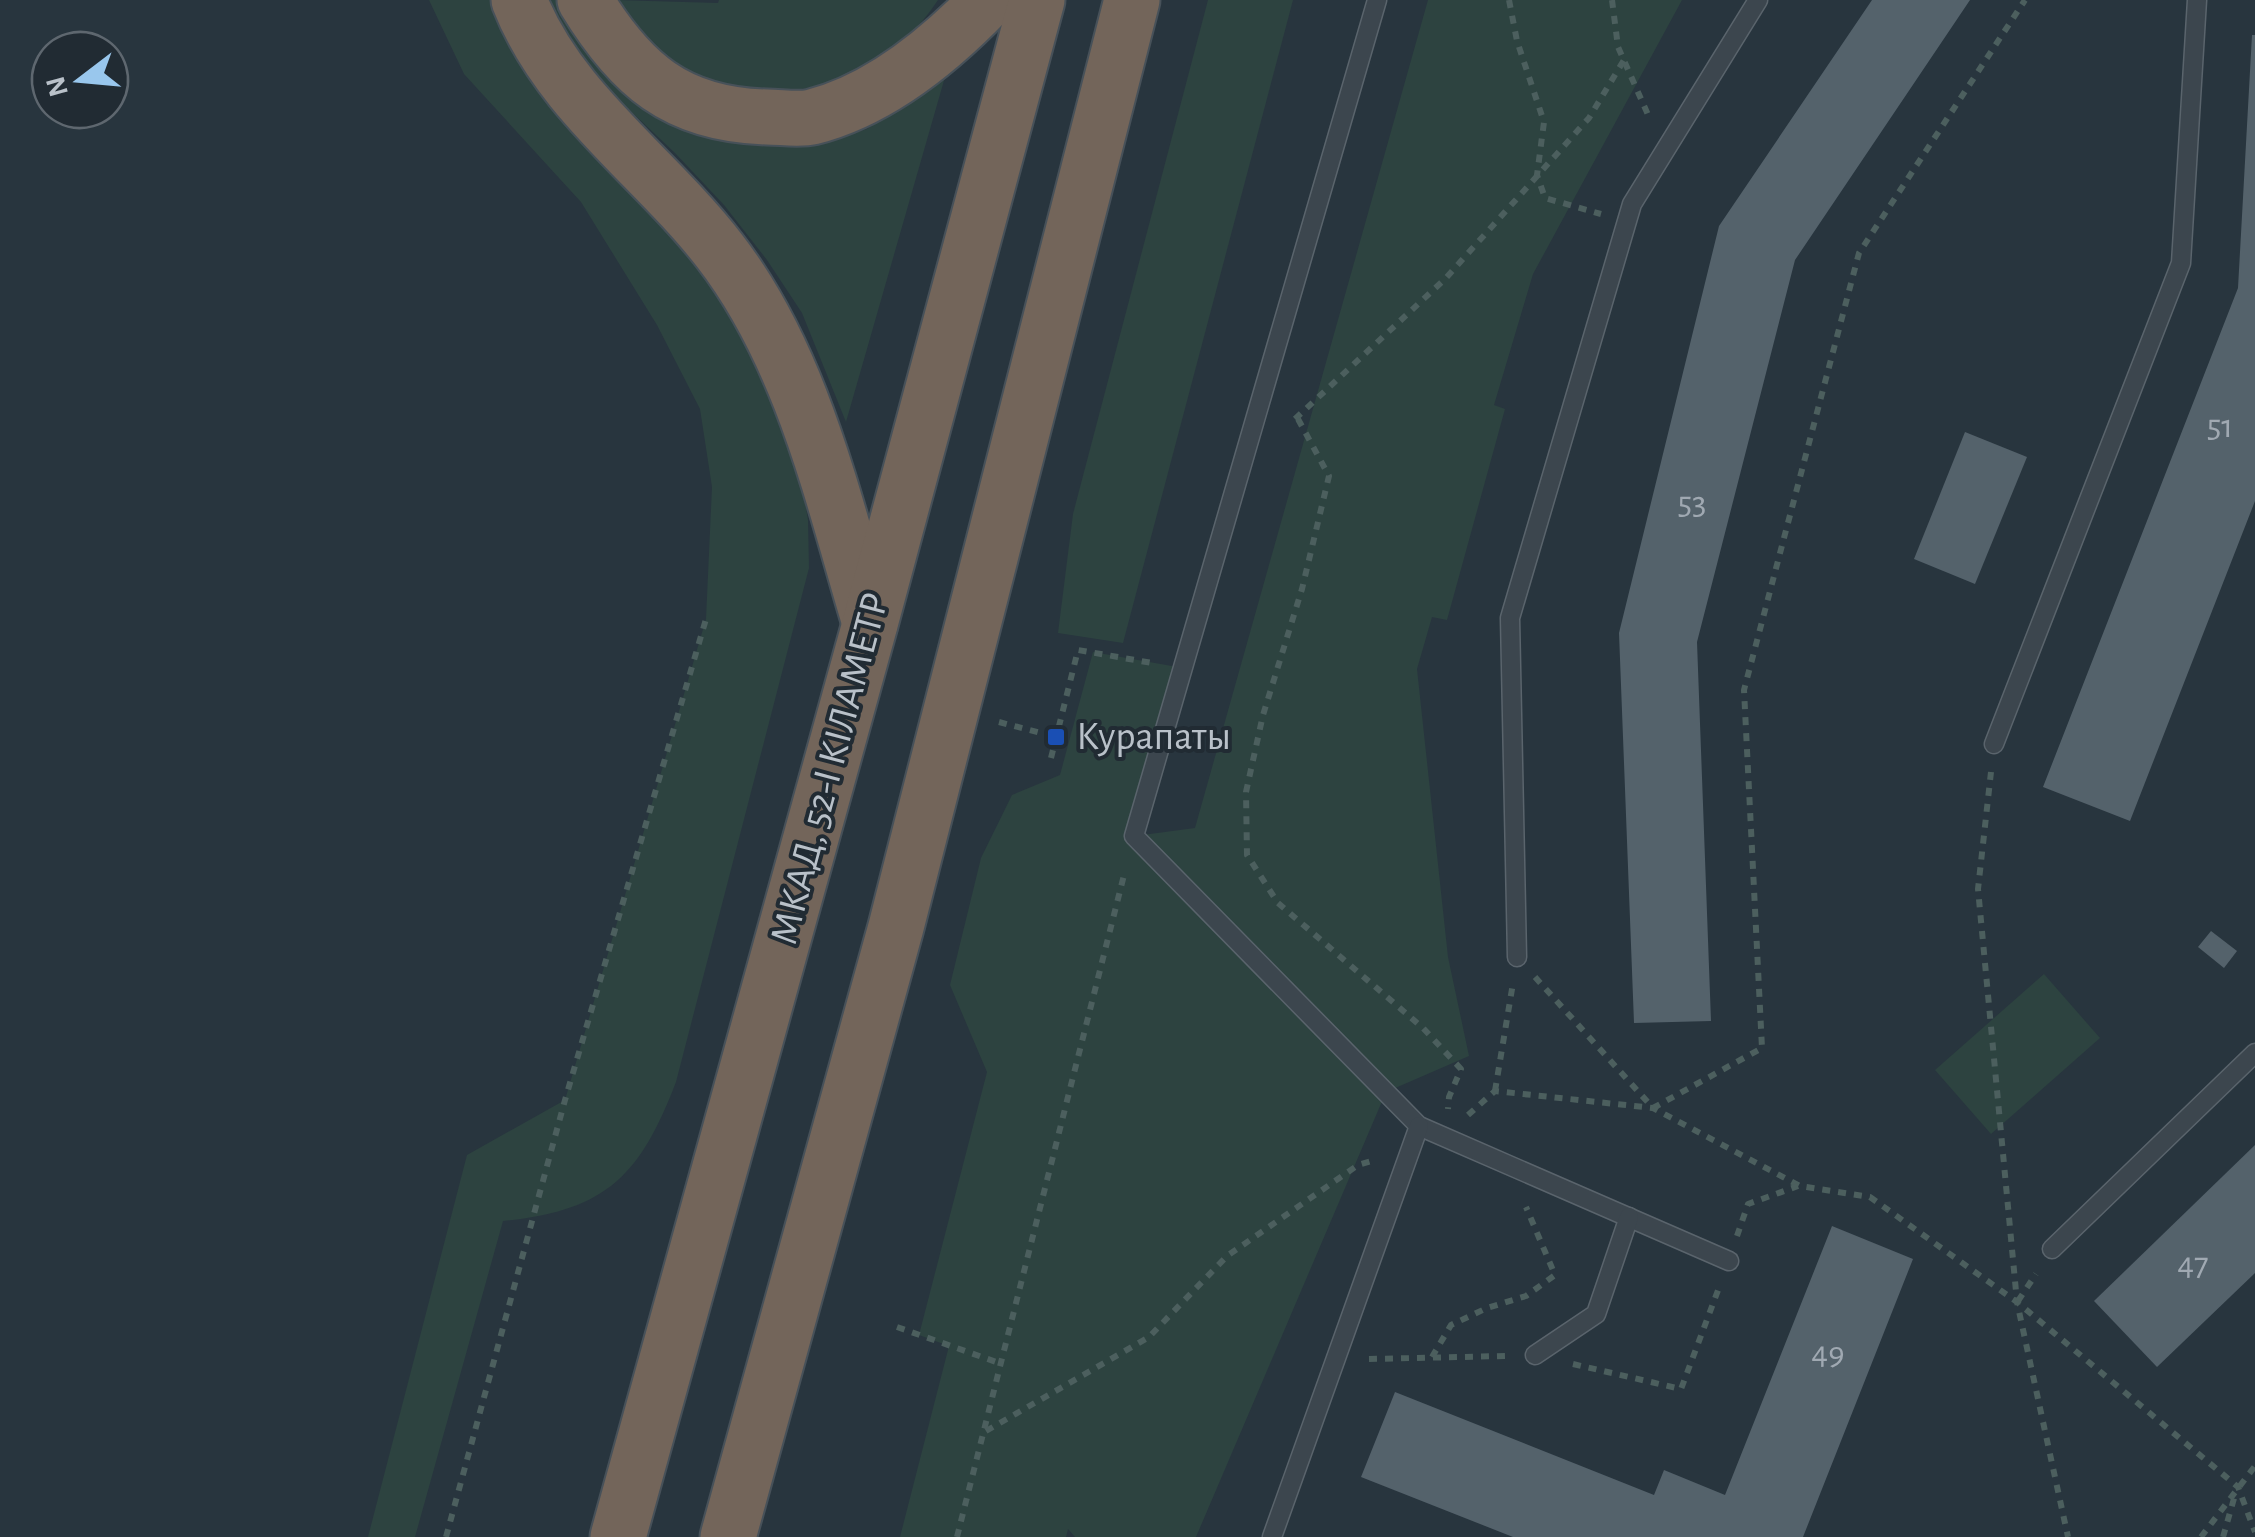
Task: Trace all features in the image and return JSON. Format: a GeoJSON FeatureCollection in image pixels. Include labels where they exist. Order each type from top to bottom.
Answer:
{"type":"FeatureCollection","features":[{"type":"Feature","properties":{"kind":"highway"},"geometry":{"type":"LineString","coordinates":[[519,0],[554,61],[588,109],[719,250],[764,318],[798,394],[870,624]]}},
{"type":"Feature","properties":{"kind":"highway"},"geometry":{"type":"LineString","coordinates":[[585,0],[612,43],[647,79],[695,106],[748,116],[810,118],[880,90],[959,30],[988,0]]}},
{"type":"Feature","properties":{"kind":"highway","name":"МКАД, 52-І КІЛАМЕТР"},"geometry":{"type":"LineString","coordinates":[[618,1537],[1037,0]]}},
{"type":"Feature","properties":{"kind":"highway"},"geometry":{"type":"LineString","coordinates":[[728,1537],[896,926],[1132,0]]}},
{"type":"Feature","properties":{"kind":"lane"},"geometry":{"type":"LineString","coordinates":[[1377,0],[1134,836],[1419,1126],[1729,1261]]}},
{"type":"Feature","properties":{"kind":"lane"},"geometry":{"type":"LineString","coordinates":[[1517,957],[1510,618],[1632,204],[1758,0]]}},
{"type":"Feature","properties":{"kind":"lane"},"geometry":{"type":"LineString","coordinates":[[1994,744],[2181,263],[2197,0]]}},
{"type":"Feature","properties":{"kind":"lane"},"geometry":{"type":"LineString","coordinates":[[2052,1250],[2255,1053]]}},
{"type":"Feature","properties":{"kind":"lane"},"geometry":{"type":"LineString","coordinates":[[1272,1537],[1419,1126]]}},
{"type":"Feature","properties":{"kind":"lane"},"geometry":{"type":"LineString","coordinates":[[1535,1356],[1596,1314],[1629,1217]]}},
{"type":"Feature","properties":{"kind":"path"},"geometry":{"type":"LineString","coordinates":[[1509,0],[1516,41],[1544,122],[1537,175],[1545,198],[1626,222]]}},
{"type":"Feature","properties":{"kind":"path"},"geometry":{"type":"LineString","coordinates":[[1612,0],[1618,47],[1664,151]]}},
{"type":"Feature","properties":{"kind":"path"},"geometry":{"type":"LineString","coordinates":[[1495,1091],[1653,1108],[1762,1048],[1744,690],[1858,254],[2024,0]]}},
{"type":"Feature","properties":{"kind":"path"},"geometry":{"type":"LineString","coordinates":[[1284,418],[1298,419],[1445,280],[1589,118],[1624,60]]}},
{"type":"Feature","properties":{"kind":"path"},"geometry":{"type":"LineString","coordinates":[[1298,419],[1329,476],[1246,792],[1247,855],[1278,903],[1423,1028],[1461,1069],[1449,1097],[1445,1135]]}},
{"type":"Feature","properties":{"kind":"path"},"geometry":{"type":"LineString","coordinates":[[446,1537],[565,1100],[706,619]]}},
{"type":"Feature","properties":{"kind":"path"},"geometry":{"type":"LineString","coordinates":[[1051,758],[1078,650],[1183,668]]}},
{"type":"Feature","properties":{"kind":"path"},"geometry":{"type":"LineString","coordinates":[[952,710],[1056,737]]}},
{"type":"Feature","properties":{"kind":"path"},"geometry":{"type":"LineString","coordinates":[[1994,744],[1978,889],[2017,1302],[2068,1537]]}},
{"type":"Feature","properties":{"kind":"path"},"geometry":{"type":"LineString","coordinates":[[957,1537],[1134,836]]}},
{"type":"Feature","properties":{"kind":"path"},"geometry":{"type":"LineString","coordinates":[[1517,957],[1653,1108],[1800,1186],[1870,1197],[2017,1302],[2238,1487],[2255,1532]]}},
{"type":"Feature","properties":{"kind":"path"},"geometry":{"type":"LineString","coordinates":[[1445,1135],[1495,1091],[1517,957]]}},
{"type":"Feature","properties":{"kind":"path"},"geometry":{"type":"LineString","coordinates":[[985,1431],[1148,1337],[1227,1256],[1358,1165],[1411,1148]]}},
{"type":"Feature","properties":{"kind":"path"},"geometry":{"type":"LineString","coordinates":[[1431,1358],[1451,1326],[1487,1308],[1526,1296],[1555,1275],[1527,1212],[1520,1168]]}},
{"type":"Feature","properties":{"kind":"path"},"geometry":{"type":"LineString","coordinates":[[1729,1261],[1748,1204],[1800,1186]]}},
{"type":"Feature","properties":{"kind":"path"},"geometry":{"type":"LineString","coordinates":[[897,1328],[1002,1364]]}},
{"type":"Feature","properties":{"kind":"path"},"geometry":{"type":"LineString","coordinates":[[2201,1537],[2255,1469]]}},
{"type":"Feature","properties":{"kind":"path"},"geometry":{"type":"LineString","coordinates":[[2222,1537],[2238,1487]]}},
{"type":"Feature","properties":{"kind":"green space"},"geometry":{"type":"Polygon","coordinates":[[[429,0],[494,0],[720,274],[800,471],[808,520],[809,568],[676,1082],[662,1115],[633,1165],[594,1197],[539,1216],[503,1221],[415,1537],[368,1537],[467,1155],[565,1100],[706,619],[712,487],[700,409],[657,325],[581,202],[464,74],[429,0]]]}},
{"type":"Feature","properties":{"kind":"green space"},"geometry":{"type":"Polygon","coordinates":[[[546,0],[562,0],[696,130],[741,144],[786,147],[825,142],[867,129],[945,77],[846,422],[802,313],[767,260],[724,205],[604,86],[573,49],[546,0]]]}},
{"type":"Feature","properties":{"kind":"green space"},"geometry":{"type":"Polygon","coordinates":[[[615,0],[938,0],[917,28],[862,69],[798,90],[764,92],[730,88],[673,66],[647,42],[615,0]]]}},
{"type":"Feature","properties":{"kind":"green space"},"geometry":{"type":"Polygon","coordinates":[[[1208,0],[1293,0],[1123,643],[1058,633],[1073,514],[1208,0]]]}},
{"type":"Feature","properties":{"kind":"green space"},"geometry":{"type":"Polygon","coordinates":[[[1428,0],[1682,0],[1533,274],[1494,405],[1505,409],[1447,620],[1432,617],[1417,669],[1448,957],[1469,1056],[1386,1092],[1196,1537],[1075,1537],[1068,1529],[1066,1537],[900,1537],[949,1346],[919,1335],[987,1072],[950,985],[981,858],[1012,795],[1060,775],[1093,652],[1183,668],[1135,836],[1195,828],[1428,0]]]}},
{"type":"Feature","properties":{"kind":"green space"},"geometry":{"type":"Polygon","coordinates":[[[2044,974],[2100,1038],[1991,1134],[1935,1070],[2044,974]]]}},
{"type":"Feature","properties":{"kind":"building"},"geometry":{"type":"Polygon","coordinates":[[[1872,0],[1970,0],[1795,260],[1697,642],[1711,1021],[1634,1023],[1619,633],[1719,226],[1872,0]]]}},
{"type":"Feature","properties":{"kind":"building"},"geometry":{"type":"Polygon","coordinates":[[[2252,35],[2255,501],[2130,821],[2043,787],[2238,288],[2252,35]]]}},
{"type":"Feature","properties":{"kind":"building"},"geometry":{"type":"Polygon","coordinates":[[[1965,432],[2027,457],[1975,584],[1914,559],[1965,432]]]}},
{"type":"Feature","properties":{"kind":"building"},"geometry":{"type":"Polygon","coordinates":[[[2211,931],[2237,951],[2224,968],[2198,947],[2211,931]]]}},
{"type":"Feature","properties":{"kind":"building"},"geometry":{"type":"Polygon","coordinates":[[[2255,1145],[2255,1273],[2157,1367],[2094,1301],[2255,1145]]]}},
{"type":"Feature","properties":{"kind":"building"},"geometry":{"type":"Polygon","coordinates":[[[1832,1226],[1913,1259],[1803,1537],[1513,1537],[1361,1477],[1395,1392],[1654,1495],[1664,1470],[1725,1495],[1832,1226]]]}},
{"type":"Feature","properties":{"kind":"place","name":"Курапаты"},"geometry":{"type":"Point","coordinates":[1056,737]}}]}
